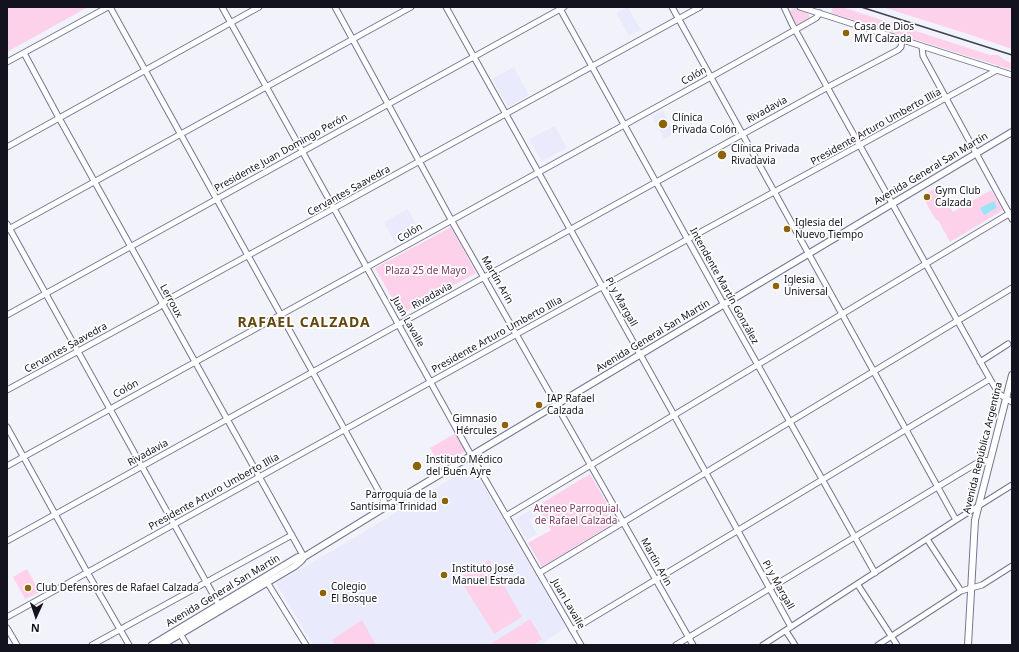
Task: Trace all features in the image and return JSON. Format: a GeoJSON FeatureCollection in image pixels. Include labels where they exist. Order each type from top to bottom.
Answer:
{"type":"FeatureCollection","features":[{"type":"Feature","properties":{"kind":"main road","name":"Avenida General San Martín"},"geometry":{"type":"LineString","coordinates":[[152,645],[179,632],[268,582],[301,562],[304,557],[471,455],[1012,132]]}},
{"type":"Feature","properties":{"kind":"main road","name":"Avenida República Argentina"},"geometry":{"type":"LineString","coordinates":[[968,645],[974,528],[990,461],[1009,400],[1012,375]]}},
{"type":"Feature","properties":{"kind":"main road","name":"Avenida General San Martín"},"geometry":{"type":"LineString","coordinates":[[162,645],[219,605],[298,557],[304,557]]}},
{"type":"Feature","properties":{"kind":"street"},"geometry":{"type":"LineString","coordinates":[[7,62],[109,7],[387,506]]}},
{"type":"Feature","properties":{"kind":"street","name":"Juan Lavalle"},"geometry":{"type":"LineString","coordinates":[[222,7],[471,455],[580,645]]}},
{"type":"Feature","properties":{"kind":"street"},"geometry":{"type":"LineString","coordinates":[[7,147],[259,7]]}},
{"type":"Feature","properties":{"kind":"street","name":"Martín Arin"},"geometry":{"type":"LineString","coordinates":[[335,7],[590,466],[693,645]]}},
{"type":"Feature","properties":{"kind":"street"},"geometry":{"type":"LineString","coordinates":[[219,605],[8,228],[411,7]]}},
{"type":"Feature","properties":{"kind":"street","name":"Pi y Margall"},"geometry":{"type":"LineString","coordinates":[[446,7],[791,627]]}},
{"type":"Feature","properties":{"kind":"street"},"geometry":{"type":"LineString","coordinates":[[672,7],[774,193],[907,429],[956,520]]}},
{"type":"Feature","properties":{"kind":"street","name":"Cervantes Saavedra"},"geometry":{"type":"LineString","coordinates":[[7,390],[700,7]]}},
{"type":"Feature","properties":{"kind":"street"},"geometry":{"type":"LineString","coordinates":[[784,7],[980,362],[999,394],[1009,400]]}},
{"type":"Feature","properties":{"kind":"street"},"geometry":{"type":"LineString","coordinates":[[800,7],[1012,75]]}},
{"type":"Feature","properties":{"kind":"street","name":"Presidente Juan Domingo Perón"},"geometry":{"type":"LineString","coordinates":[[7,315],[561,8]]}},
{"type":"Feature","properties":{"kind":"street","name":"Intendente Martín González"},"geometry":{"type":"LineString","coordinates":[[561,8],[724,305],[875,573]]}},
{"type":"Feature","properties":{"kind":"street","name":"Colón"},"geometry":{"type":"LineString","coordinates":[[7,466],[194,361],[367,268],[796,30],[816,18],[820,13]]}},
{"type":"Feature","properties":{"kind":"street","name":"Rivadavia"},"geometry":{"type":"LineString","coordinates":[[7,541],[742,134],[898,50],[902,40]]}},
{"type":"Feature","properties":{"kind":"street"},"geometry":{"type":"LineString","coordinates":[[506,516],[758,364],[1011,215],[923,56],[922,47]]}},
{"type":"Feature","properties":{"kind":"street","name":"Lerroux"},"geometry":{"type":"LineString","coordinates":[[24,53],[94,182],[304,557]]}},
{"type":"Feature","properties":{"kind":"street","name":"Presidente Arturo Umberto Illia"},"geometry":{"type":"LineString","coordinates":[[7,617],[688,239],[997,70]]}},
{"type":"Feature","properties":{"kind":"street"},"geometry":{"type":"LineString","coordinates":[[540,573],[1012,288]]}},
{"type":"Feature","properties":{"kind":"street"},"geometry":{"type":"LineString","coordinates":[[980,362],[1008,344]]}},
{"type":"Feature","properties":{"kind":"street"},"geometry":{"type":"LineString","coordinates":[[572,630],[990,379]]}},
{"type":"Feature","properties":{"kind":"street"},"geometry":{"type":"LineString","coordinates":[[7,427],[129,645]]}},
{"type":"Feature","properties":{"kind":"street"},"geometry":{"type":"LineString","coordinates":[[676,645],[982,460],[990,461]]}},
{"type":"Feature","properties":{"kind":"street"},"geometry":{"type":"LineString","coordinates":[[763,645],[858,585],[956,520],[1012,486]]}},
{"type":"Feature","properties":{"kind":"street"},"geometry":{"type":"LineString","coordinates":[[92,645],[292,535]]}},
{"type":"Feature","properties":{"kind":"street"},"geometry":{"type":"LineString","coordinates":[[927,539],[961,591]]}},
{"type":"Feature","properties":{"kind":"street"},"geometry":{"type":"LineString","coordinates":[[878,645],[961,591],[982,585],[1012,566]]}},
{"type":"Feature","properties":{"kind":"street"},"geometry":{"type":"LineString","coordinates":[[268,582],[306,645]]}},
{"type":"Feature","properties":{"kind":"street"},"geometry":{"type":"LineString","coordinates":[[858,585],[897,645]]}},
{"type":"Feature","properties":{"kind":"street"},"geometry":{"type":"LineString","coordinates":[[7,628],[17,645]]}},
{"type":"Feature","properties":{"kind":"street"},"geometry":{"type":"LineString","coordinates":[[786,631],[795,645]]}},
{"type":"Feature","properties":{"kind":"street"},"geometry":{"type":"LineString","coordinates":[[179,632],[187,645]]}},
{"type":"Feature","properties":{"kind":"shaded area"},"geometry":{"type":"Polygon","coordinates":[[[628,7],[641,30],[629,36],[616,13],[628,7]]]}},
{"type":"Feature","properties":{"kind":"shaded area"},"geometry":{"type":"Polygon","coordinates":[[[514,67],[529,95],[508,107],[492,79],[514,67]]]}},
{"type":"Feature","properties":{"kind":"shaded area","name":"Clínica Privada Colón"},"geometry":{"type":"Polygon","coordinates":[[[663,110],[675,133],[664,139],[652,116],[663,110]]]}},
{"type":"Feature","properties":{"kind":"shaded area"},"geometry":{"type":"Polygon","coordinates":[[[555,126],[567,148],[542,161],[529,139],[555,126]]]}},
{"type":"Feature","properties":{"kind":"shaded area"},"geometry":{"type":"Polygon","coordinates":[[[408,209],[419,230],[395,243],[384,222],[408,209]]]}},
{"type":"Feature","properties":{"kind":"shaded area","name":"Instituto José Manuel Estrada"},"geometry":{"type":"Polygon","coordinates":[[[472,466],[566,627],[540,645],[313,645],[276,583],[337,548],[472,466]]]}},
{"type":"Feature","properties":{"kind":"shaded area"},"geometry":{"type":"Polygon","coordinates":[[[537,506],[541,513],[529,520],[537,534],[527,540],[515,519],[537,506]]]}},
{"type":"Feature","properties":{"kind":"green space"},"geometry":{"type":"Polygon","coordinates":[[[7,7],[88,7],[7,52],[7,7]]]}},
{"type":"Feature","properties":{"kind":"green space"},"geometry":{"type":"Polygon","coordinates":[[[833,7],[842,7],[990,55],[998,55],[1012,63],[1012,70],[831,13],[833,7]]]}},
{"type":"Feature","properties":{"kind":"green space"},"geometry":{"type":"Polygon","coordinates":[[[882,7],[1012,7],[1012,49],[971,35],[882,7]]]}},
{"type":"Feature","properties":{"kind":"green space"},"geometry":{"type":"Polygon","coordinates":[[[793,8],[807,12],[809,18],[800,24],[796,24],[790,14],[790,11],[793,8]]]}},
{"type":"Feature","properties":{"kind":"green space"},"geometry":{"type":"Polygon","coordinates":[[[938,186],[953,212],[991,190],[1003,210],[950,242],[922,196],[938,186]]]}},
{"type":"Feature","properties":{"kind":"green space","name":"Plaza 25 de Mayo"},"geometry":{"type":"Polygon","coordinates":[[[451,227],[476,273],[401,314],[375,268],[451,227]]]}},
{"type":"Feature","properties":{"kind":"green space"},"geometry":{"type":"Polygon","coordinates":[[[456,433],[466,451],[440,466],[430,448],[456,433]]]}},
{"type":"Feature","properties":{"kind":"green space","name":"Ateneo Parroquial de Rafael Calzada"},"geometry":{"type":"Polygon","coordinates":[[[590,474],[617,521],[542,567],[528,543],[551,530],[537,506],[590,474]]]}},
{"type":"Feature","properties":{"kind":"green space"},"geometry":{"type":"Polygon","coordinates":[[[489,560],[522,617],[494,634],[459,578],[489,560]]]}},
{"type":"Feature","properties":{"kind":"green space","name":"Club Defensores de Rafael Calzada"},"geometry":{"type":"Polygon","coordinates":[[[27,569],[40,592],[25,599],[13,577],[27,569]]]}},
{"type":"Feature","properties":{"kind":"green space"},"geometry":{"type":"Polygon","coordinates":[[[530,619],[542,639],[533,645],[489,645],[530,619]]]}},
{"type":"Feature","properties":{"kind":"green space"},"geometry":{"type":"Polygon","coordinates":[[[362,620],[376,645],[335,645],[332,640],[362,620]]]}},
{"type":"Feature","properties":{"kind":"water"},"geometry":{"type":"Polygon","coordinates":[[[994,201],[997,208],[984,215],[980,208],[994,201]]]}},
{"type":"Feature","properties":{"kind":"railway"},"geometry":{"type":"LineString","coordinates":[[861,7],[1012,55]]}},
{"type":"Feature","properties":{"kind":"place","name":"Casa de Dios MVI Calzada"},"geometry":{"type":"Point","coordinates":[846,33]}},
{"type":"Feature","properties":{"kind":"place","name":"Clínica Privada Colón"},"geometry":{"type":"Point","coordinates":[663,124]}},
{"type":"Feature","properties":{"kind":"place","name":"Clínica Privada Rivadavia"},"geometry":{"type":"Point","coordinates":[722,155]}},
{"type":"Feature","properties":{"kind":"place","name":"Gym Club Calzada"},"geometry":{"type":"Point","coordinates":[927,197]}},
{"type":"Feature","properties":{"kind":"place","name":"Iglesia del Nuevo Tiempo"},"geometry":{"type":"Point","coordinates":[787,229]}},
{"type":"Feature","properties":{"kind":"place","name":"Iglesia Universal"},"geometry":{"type":"Point","coordinates":[776,286]}},
{"type":"Feature","properties":{"kind":"place","name":"IAP Rafael Calzada"},"geometry":{"type":"Point","coordinates":[539,405]}},
{"type":"Feature","properties":{"kind":"place","name":"Gimnasio Hércules"},"geometry":{"type":"Point","coordinates":[505,425]}},
{"type":"Feature","properties":{"kind":"place","name":"Instituto Médico del Buen Ayre"},"geometry":{"type":"Point","coordinates":[417,466]}},
{"type":"Feature","properties":{"kind":"place","name":"Parroquia de la Santísima Trinidad"},"geometry":{"type":"Point","coordinates":[445,501]}},
{"type":"Feature","properties":{"kind":"place","name":"Instituto José Manuel Estrada"},"geometry":{"type":"Point","coordinates":[444,575]}},
{"type":"Feature","properties":{"kind":"place","name":"Club Defensores de Rafael Calzada"},"geometry":{"type":"Point","coordinates":[28,588]}},
{"type":"Feature","properties":{"kind":"place","name":"Colegio El Bosque"},"geometry":{"type":"Point","coordinates":[323,593]}},
{"type":"Feature","properties":{"kind":"district","name":"RAFAEL CALZADA"},"geometry":{"type":"Point","coordinates":[304,323]}}]}
